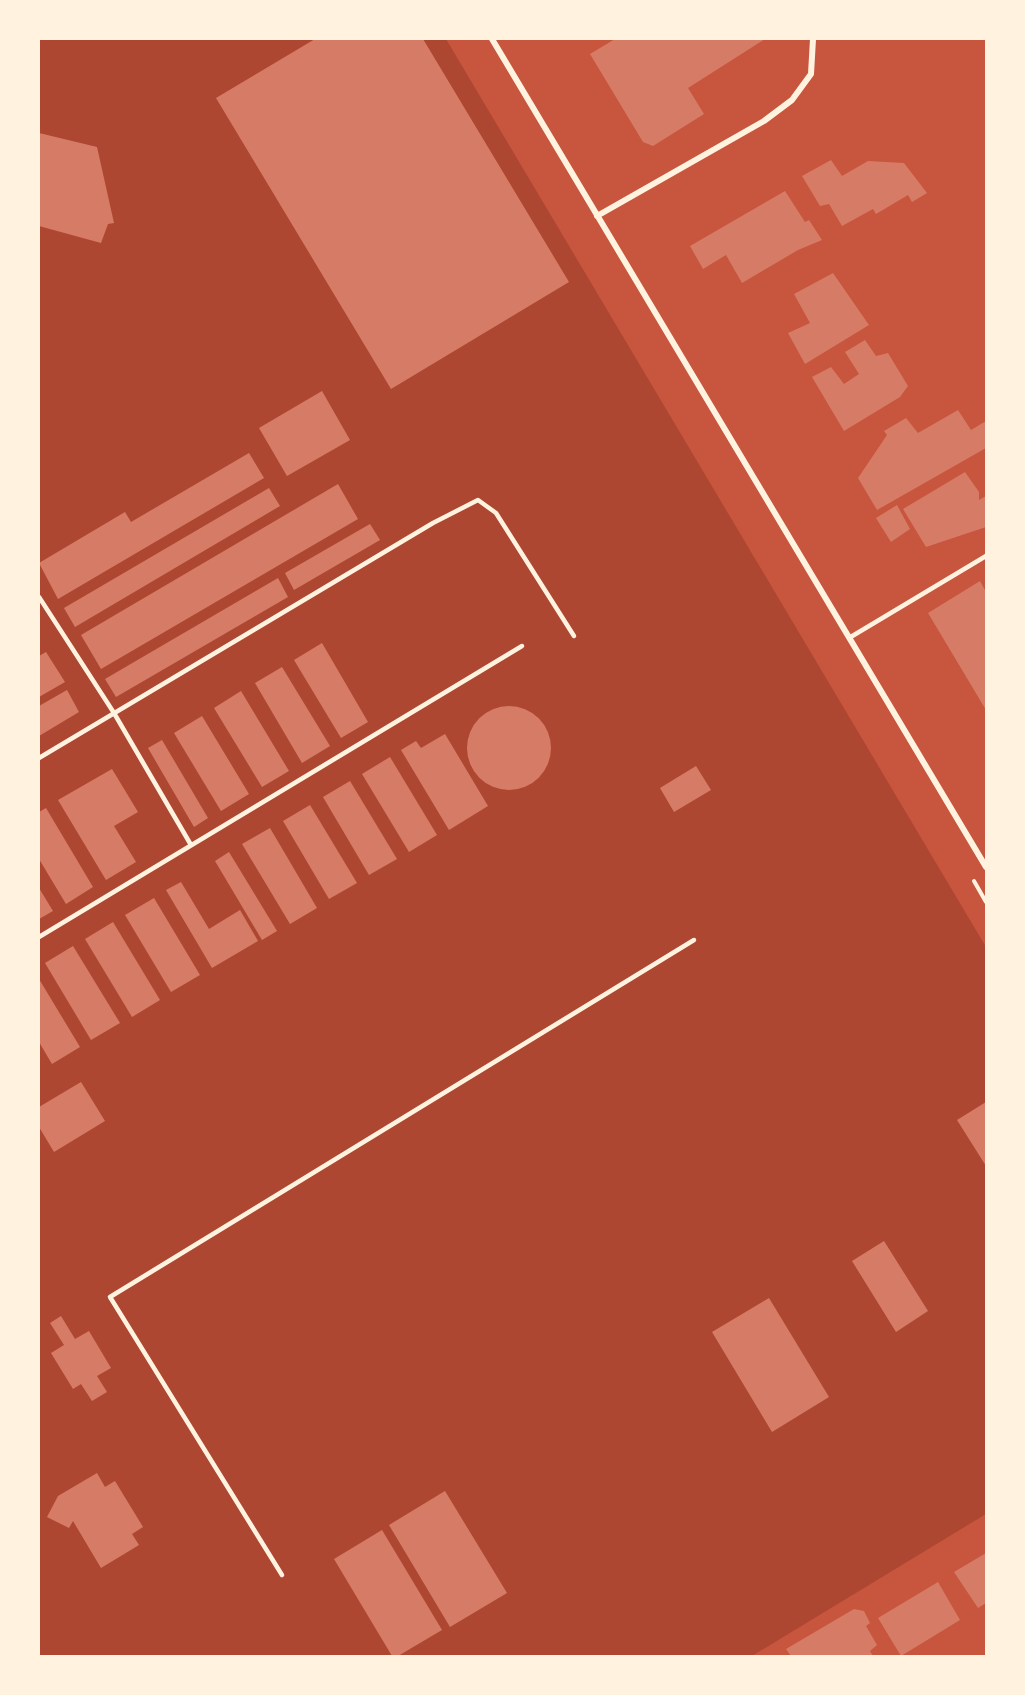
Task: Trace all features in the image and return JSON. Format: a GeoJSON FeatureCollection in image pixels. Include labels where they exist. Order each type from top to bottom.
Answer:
{"type":"FeatureCollection","features":[{"type":"Feature","properties":{"kind":"street"},"geometry":{"type":"LineString","coordinates":[[492,39],[986,867]]}},
{"type":"Feature","properties":{"kind":"street"},"geometry":{"type":"LineString","coordinates":[[597,216],[764,121],[792,100],[811,74],[813,39]]}},
{"type":"Feature","properties":{"kind":"lane"},"geometry":{"type":"LineString","coordinates":[[39,758],[433,523],[478,500],[496,513],[574,636]]}},
{"type":"Feature","properties":{"kind":"lane"},"geometry":{"type":"LineString","coordinates":[[849,638],[986,556]]}},
{"type":"Feature","properties":{"kind":"lane"},"geometry":{"type":"LineString","coordinates":[[39,597],[114,713],[191,845]]}},
{"type":"Feature","properties":{"kind":"lane"},"geometry":{"type":"LineString","coordinates":[[39,937],[522,646]]}},
{"type":"Feature","properties":{"kind":"lane"},"geometry":{"type":"LineString","coordinates":[[282,1575],[110,1297],[694,940]]}},
{"type":"Feature","properties":{"kind":"shaded area"},"geometry":{"type":"Polygon","coordinates":[[[39,39],[446,39],[986,947],[986,1514],[752,1656],[39,1656],[39,39]]]}},
{"type":"Feature","properties":{"kind":"building"},"geometry":{"type":"Polygon","coordinates":[[[315,39],[423,39],[569,282],[391,389],[216,98],[315,39]]]}},
{"type":"Feature","properties":{"kind":"building"},"geometry":{"type":"Polygon","coordinates":[[[615,39],[765,39],[688,88],[704,114],[653,146],[643,142],[590,54],[615,39]]]}},
{"type":"Feature","properties":{"kind":"building"},"geometry":{"type":"Polygon","coordinates":[[[39,133],[97,147],[114,223],[108,224],[101,243],[39,226],[39,133]]]}},
{"type":"Feature","properties":{"kind":"building"},"geometry":{"type":"Polygon","coordinates":[[[831,160],[842,176],[868,161],[904,163],[927,193],[912,202],[908,195],[876,214],[873,209],[842,226],[829,204],[820,206],[802,176],[831,160]]]}},
{"type":"Feature","properties":{"kind":"building"},"geometry":{"type":"Polygon","coordinates":[[[785,191],[805,222],[809,220],[822,240],[798,250],[742,283],[726,255],[703,269],[690,246],[785,191]]]}},
{"type":"Feature","properties":{"kind":"building"},"geometry":{"type":"Polygon","coordinates":[[[833,273],[869,325],[805,364],[788,333],[810,323],[794,294],[833,273]]]}},
{"type":"Feature","properties":{"kind":"building"},"geometry":{"type":"Polygon","coordinates":[[[865,340],[876,356],[888,353],[908,386],[900,397],[844,431],[812,377],[831,367],[844,384],[859,374],[845,352],[865,340]]]}},
{"type":"Feature","properties":{"kind":"building"},"geometry":{"type":"Polygon","coordinates":[[[322,391],[350,440],[287,476],[259,428],[322,391]]]}},
{"type":"Feature","properties":{"kind":"building"},"geometry":{"type":"Polygon","coordinates":[[[958,410],[971,430],[986,421],[986,448],[877,510],[858,478],[887,435],[884,431],[906,418],[918,433],[958,410]]]}},
{"type":"Feature","properties":{"kind":"building"},"geometry":{"type":"Polygon","coordinates":[[[249,453],[264,478],[58,599],[39,563],[125,512],[131,522],[249,453]]]}},
{"type":"Feature","properties":{"kind":"building"},"geometry":{"type":"Polygon","coordinates":[[[965,472],[979,492],[979,500],[986,496],[986,527],[926,547],[903,509],[965,472]]]}},
{"type":"Feature","properties":{"kind":"building"},"geometry":{"type":"Polygon","coordinates":[[[338,484],[358,519],[101,669],[81,635],[338,484]]]}},
{"type":"Feature","properties":{"kind":"building"},"geometry":{"type":"Polygon","coordinates":[[[269,488],[280,506],[75,627],[64,608],[269,488]]]}},
{"type":"Feature","properties":{"kind":"building"},"geometry":{"type":"Polygon","coordinates":[[[897,505],[910,529],[891,542],[876,518],[897,505]]]}},
{"type":"Feature","properties":{"kind":"building"},"geometry":{"type":"Polygon","coordinates":[[[370,524],[380,540],[294,590],[285,573],[370,524]]]}},
{"type":"Feature","properties":{"kind":"building"},"geometry":{"type":"Polygon","coordinates":[[[278,578],[288,597],[116,697],[105,679],[278,578]]]}},
{"type":"Feature","properties":{"kind":"building"},"geometry":{"type":"Polygon","coordinates":[[[980,581],[986,592],[986,710],[928,613],[980,581]]]}},
{"type":"Feature","properties":{"kind":"building"},"geometry":{"type":"Polygon","coordinates":[[[322,643],[368,722],[341,738],[294,660],[322,643]]]}},
{"type":"Feature","properties":{"kind":"building"},"geometry":{"type":"Polygon","coordinates":[[[46,652],[65,682],[39,697],[39,656],[46,652]]]}},
{"type":"Feature","properties":{"kind":"building"},"geometry":{"type":"Polygon","coordinates":[[[282,667],[330,746],[302,763],[255,683],[282,667]]]}},
{"type":"Feature","properties":{"kind":"building"},"geometry":{"type":"Polygon","coordinates":[[[67,690],[79,712],[39,736],[39,706],[67,690]]]}},
{"type":"Feature","properties":{"kind":"building"},"geometry":{"type":"Polygon","coordinates":[[[241,691],[289,771],[262,787],[214,708],[241,691]]]}},
{"type":"Feature","properties":{"kind":"building"},"geometry":{"type":"Polygon","coordinates":[[[509,706],[525,709],[539,718],[548,732],[551,748],[548,764],[539,778],[525,787],[509,790],[493,787],[479,778],[470,764],[467,748],[470,732],[479,718],[493,709],[509,706]]]}},
{"type":"Feature","properties":{"kind":"building"},"geometry":{"type":"Polygon","coordinates":[[[202,716],[249,794],[221,811],[174,733],[202,716]]]}},
{"type":"Feature","properties":{"kind":"building"},"geometry":{"type":"Polygon","coordinates":[[[445,734],[488,806],[449,830],[401,750],[416,741],[421,748],[445,734]]]}},
{"type":"Feature","properties":{"kind":"building"},"geometry":{"type":"Polygon","coordinates":[[[162,740],[208,818],[194,827],[148,748],[162,740]]]}},
{"type":"Feature","properties":{"kind":"building"},"geometry":{"type":"Polygon","coordinates":[[[390,757],[437,835],[409,852],[362,774],[390,757]]]}},
{"type":"Feature","properties":{"kind":"building"},"geometry":{"type":"Polygon","coordinates":[[[696,766],[711,790],[674,812],[660,788],[696,766]]]}},
{"type":"Feature","properties":{"kind":"building"},"geometry":{"type":"Polygon","coordinates":[[[112,769],[138,812],[114,826],[136,862],[106,880],[58,800],[112,769]]]}},
{"type":"Feature","properties":{"kind":"building"},"geometry":{"type":"Polygon","coordinates":[[[350,781],[397,859],[369,875],[323,797],[350,781]]]}},
{"type":"Feature","properties":{"kind":"building"},"geometry":{"type":"Polygon","coordinates":[[[310,805],[357,883],[329,899],[283,821],[310,805]]]}},
{"type":"Feature","properties":{"kind":"building"},"geometry":{"type":"Polygon","coordinates":[[[46,808],[93,887],[66,904],[39,859],[39,812],[46,808]]]}},
{"type":"Feature","properties":{"kind":"building"},"geometry":{"type":"Polygon","coordinates":[[[270,828],[317,908],[290,924],[242,844],[270,828]]]}},
{"type":"Feature","properties":{"kind":"building"},"geometry":{"type":"Polygon","coordinates":[[[229,852],[277,931],[262,940],[215,861],[229,852]]]}},
{"type":"Feature","properties":{"kind":"building"},"geometry":{"type":"Polygon","coordinates":[[[181,882],[209,929],[240,910],[258,941],[212,968],[166,890],[181,882]]]}},
{"type":"Feature","properties":{"kind":"building"},"geometry":{"type":"Polygon","coordinates":[[[39,888],[53,911],[39,919],[39,888]]]}},
{"type":"Feature","properties":{"kind":"building"},"geometry":{"type":"Polygon","coordinates":[[[154,898],[200,975],[171,992],[125,915],[154,898]]]}},
{"type":"Feature","properties":{"kind":"building"},"geometry":{"type":"Polygon","coordinates":[[[113,922],[160,1000],[132,1017],[85,939],[113,922]]]}},
{"type":"Feature","properties":{"kind":"building"},"geometry":{"type":"Polygon","coordinates":[[[73,946],[120,1023],[91,1040],[45,963],[73,946]]]}},
{"type":"Feature","properties":{"kind":"building"},"geometry":{"type":"Polygon","coordinates":[[[39,979],[80,1047],[52,1064],[39,1042],[39,979]]]}},
{"type":"Feature","properties":{"kind":"building"},"geometry":{"type":"Polygon","coordinates":[[[81,1082],[105,1121],[54,1152],[39,1127],[39,1107],[81,1082]]]}},
{"type":"Feature","properties":{"kind":"building"},"geometry":{"type":"Polygon","coordinates":[[[986,1102],[986,1166],[957,1120],[986,1102]]]}},
{"type":"Feature","properties":{"kind":"building"},"geometry":{"type":"Polygon","coordinates":[[[884,1241],[928,1311],[896,1332],[852,1261],[884,1241]]]}},
{"type":"Feature","properties":{"kind":"building"},"geometry":{"type":"Polygon","coordinates":[[[769,1298],[829,1397],[772,1432],[712,1332],[769,1298]]]}},
{"type":"Feature","properties":{"kind":"building"},"geometry":{"type":"Polygon","coordinates":[[[61,1316],[75,1339],[89,1331],[111,1368],[97,1376],[107,1392],[92,1401],[81,1384],[73,1389],[51,1353],[64,1345],[50,1323],[61,1316]]]}},
{"type":"Feature","properties":{"kind":"building"},"geometry":{"type":"Polygon","coordinates":[[[97,1473],[105,1487],[115,1481],[143,1527],[132,1534],[139,1545],[101,1568],[73,1521],[69,1528],[47,1517],[58,1496],[97,1473]]]}},
{"type":"Feature","properties":{"kind":"building"},"geometry":{"type":"Polygon","coordinates":[[[445,1491],[507,1593],[450,1627],[389,1525],[445,1491]]]}},
{"type":"Feature","properties":{"kind":"building"},"geometry":{"type":"Polygon","coordinates":[[[382,1530],[442,1630],[398,1656],[392,1656],[334,1559],[382,1530]]]}},
{"type":"Feature","properties":{"kind":"building"},"geometry":{"type":"Polygon","coordinates":[[[986,1553],[986,1603],[978,1608],[954,1572],[986,1553]]]}},
{"type":"Feature","properties":{"kind":"building"},"geometry":{"type":"Polygon","coordinates":[[[938,1582],[960,1620],[901,1656],[878,1618],[938,1582]]]}},
{"type":"Feature","properties":{"kind":"building"},"geometry":{"type":"Polygon","coordinates":[[[854,1609],[864,1611],[870,1623],[866,1626],[877,1645],[870,1651],[873,1656],[791,1656],[786,1649],[854,1609]]]}}]}
